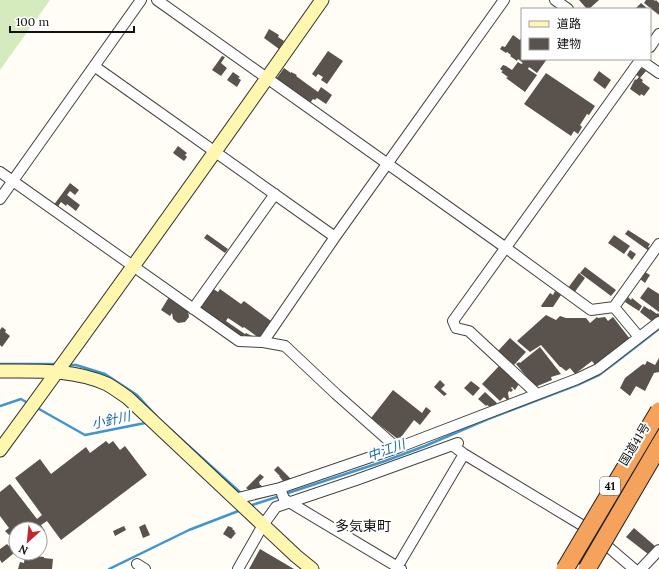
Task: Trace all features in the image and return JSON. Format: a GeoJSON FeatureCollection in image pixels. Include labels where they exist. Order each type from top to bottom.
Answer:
{"type":"FeatureCollection","features":[{"type":"Feature","properties":{"kind":"highway","name":"国道41号"},"geometry":{"type":"LineString","coordinates":[[561,569],[659,403]]}},
{"type":"Feature","properties":{"kind":"highway"},"geometry":{"type":"LineString","coordinates":[[574,569],[625,485],[626,464],[659,407]]}},
{"type":"Feature","properties":{"kind":"highway"},"geometry":{"type":"LineString","coordinates":[[566,569],[659,411]]}},
{"type":"Feature","properties":{"kind":"highway"},"geometry":{"type":"LineString","coordinates":[[644,470],[645,456],[659,433]]}},
{"type":"Feature","properties":{"kind":"highway"},"geometry":{"type":"LineString","coordinates":[[587,569],[659,446]]}},
{"type":"Feature","properties":{"kind":"highway","name":"41"},"geometry":{"type":"LineString","coordinates":[[592,569],[659,456]]}},
{"type":"Feature","properties":{"kind":"street"},"geometry":{"type":"LineString","coordinates":[[0,198],[141,0]]}},
{"type":"Feature","properties":{"kind":"street"},"geometry":{"type":"LineString","coordinates":[[157,0],[591,310],[614,307],[659,244]]}},
{"type":"Feature","properties":{"kind":"street"},"geometry":{"type":"LineString","coordinates":[[0,450],[61,367],[322,0]]}},
{"type":"Feature","properties":{"kind":"street"},"geometry":{"type":"LineString","coordinates":[[263,342],[335,236],[504,0]]}},
{"type":"Feature","properties":{"kind":"street"},"geometry":{"type":"LineString","coordinates":[[555,0],[567,8]]}},
{"type":"Feature","properties":{"kind":"street"},"geometry":{"type":"LineString","coordinates":[[651,45],[659,34]]}},
{"type":"Feature","properties":{"kind":"street"},"geometry":{"type":"LineString","coordinates":[[537,394],[468,332],[456,328],[453,321],[639,60]]}},
{"type":"Feature","properties":{"kind":"street"},"geometry":{"type":"LineString","coordinates":[[641,60],[659,73]]}},
{"type":"Feature","properties":{"kind":"street"},"geometry":{"type":"LineString","coordinates":[[94,66],[335,236]]}},
{"type":"Feature","properties":{"kind":"street"},"geometry":{"type":"LineString","coordinates":[[0,172],[239,341],[263,342],[284,346],[398,448]]}},
{"type":"Feature","properties":{"kind":"street"},"geometry":{"type":"LineString","coordinates":[[193,309],[275,194]]}},
{"type":"Feature","properties":{"kind":"street"},"geometry":{"type":"LineString","coordinates":[[614,307],[639,337]]}},
{"type":"Feature","properties":{"kind":"street"},"geometry":{"type":"LineString","coordinates":[[236,500],[280,488],[398,448],[577,379],[598,369],[659,322]]}},
{"type":"Feature","properties":{"kind":"street"},"geometry":{"type":"LineString","coordinates":[[0,371],[61,367],[108,385],[128,398],[296,556],[312,569]]}},
{"type":"Feature","properties":{"kind":"street"},"geometry":{"type":"LineString","coordinates":[[238,569],[263,525],[276,507],[287,501],[356,480],[455,444],[464,454],[585,527],[634,569]]}},
{"type":"Feature","properties":{"kind":"street"},"geometry":{"type":"LineString","coordinates":[[280,488],[287,501],[398,568],[464,454]]}},
{"type":"Feature","properties":{"kind":"street"},"geometry":{"type":"LineString","coordinates":[[641,569],[659,550]]}},
{"type":"Feature","properties":{"kind":"green space"},"geometry":{"type":"Polygon","coordinates":[[[0,0],[50,0],[0,70],[0,0]]]}},
{"type":"Feature","properties":{"kind":"building"},"geometry":{"type":"Polygon","coordinates":[[[579,0],[599,0],[590,8],[586,8],[579,0]]]}},
{"type":"Feature","properties":{"kind":"building"},"geometry":{"type":"Polygon","coordinates":[[[646,0],[656,0],[659,3],[659,15],[651,8],[644,3],[646,0]]]}},
{"type":"Feature","properties":{"kind":"building"},"geometry":{"type":"Polygon","coordinates":[[[641,3],[647,8],[636,8],[641,3]]]}},
{"type":"Feature","properties":{"kind":"building"},"geometry":{"type":"Polygon","coordinates":[[[269,29],[279,35],[278,37],[284,41],[279,49],[264,38],[269,29]]]}},
{"type":"Feature","properties":{"kind":"building"},"geometry":{"type":"Polygon","coordinates":[[[513,35],[520,40],[521,38],[521,60],[546,60],[537,73],[529,67],[528,69],[537,75],[525,92],[506,78],[508,77],[501,72],[503,71],[500,69],[503,65],[512,70],[518,62],[521,64],[523,63],[518,59],[517,61],[507,52],[506,53],[500,49],[502,46],[505,47],[513,35]]]}},
{"type":"Feature","properties":{"kind":"building"},"geometry":{"type":"Polygon","coordinates":[[[328,51],[343,61],[327,84],[321,80],[323,77],[318,74],[316,77],[312,74],[328,51]]]}},
{"type":"Feature","properties":{"kind":"building"},"geometry":{"type":"Polygon","coordinates":[[[222,56],[225,57],[221,63],[227,68],[221,76],[212,70],[222,56]]]}},
{"type":"Feature","properties":{"kind":"building"},"geometry":{"type":"Polygon","coordinates":[[[284,68],[297,75],[296,76],[318,92],[321,87],[332,95],[326,104],[317,98],[315,100],[313,99],[310,103],[276,79],[284,68]]]}},
{"type":"Feature","properties":{"kind":"building"},"geometry":{"type":"Polygon","coordinates":[[[640,69],[646,71],[640,78],[643,80],[642,82],[650,88],[644,96],[641,94],[640,96],[630,89],[635,79],[636,80],[639,77],[636,74],[640,69]]]}},
{"type":"Feature","properties":{"kind":"building"},"geometry":{"type":"Polygon","coordinates":[[[599,71],[611,80],[605,89],[593,80],[599,71]]]}},
{"type":"Feature","properties":{"kind":"building"},"geometry":{"type":"Polygon","coordinates":[[[233,72],[240,77],[238,78],[241,80],[237,87],[227,80],[233,72]]]}},
{"type":"Feature","properties":{"kind":"building"},"geometry":{"type":"Polygon","coordinates":[[[546,73],[595,106],[589,115],[587,114],[580,125],[582,127],[578,134],[574,131],[571,136],[524,104],[546,73]]]}},
{"type":"Feature","properties":{"kind":"building"},"geometry":{"type":"Polygon","coordinates":[[[178,146],[187,153],[185,155],[187,157],[184,161],[173,153],[178,146]]]}},
{"type":"Feature","properties":{"kind":"building"},"geometry":{"type":"Polygon","coordinates":[[[70,183],[79,190],[75,195],[70,191],[67,195],[80,205],[76,211],[67,204],[66,206],[61,202],[57,208],[53,206],[70,183]]]}},
{"type":"Feature","properties":{"kind":"building"},"geometry":{"type":"Polygon","coordinates":[[[628,230],[650,244],[648,247],[651,249],[649,251],[625,234],[628,230]]]}},
{"type":"Feature","properties":{"kind":"building"},"geometry":{"type":"Polygon","coordinates":[[[207,234],[228,249],[225,253],[204,238],[207,234]]]}},
{"type":"Feature","properties":{"kind":"building"},"geometry":{"type":"Polygon","coordinates":[[[614,235],[630,246],[624,254],[608,243],[614,235]]]}},
{"type":"Feature","properties":{"kind":"building"},"geometry":{"type":"Polygon","coordinates":[[[630,250],[636,254],[632,260],[627,255],[630,250]]]}},
{"type":"Feature","properties":{"kind":"building"},"geometry":{"type":"Polygon","coordinates":[[[585,267],[616,290],[611,296],[580,273],[585,267]]]}},
{"type":"Feature","properties":{"kind":"building"},"geometry":{"type":"Polygon","coordinates":[[[645,272],[650,275],[645,283],[640,279],[645,272]]]}},
{"type":"Feature","properties":{"kind":"building"},"geometry":{"type":"Polygon","coordinates":[[[579,273],[585,278],[574,293],[568,288],[579,273]]]}},
{"type":"Feature","properties":{"kind":"building"},"geometry":{"type":"Polygon","coordinates":[[[648,287],[659,294],[659,312],[640,298],[648,287]]]}},
{"type":"Feature","properties":{"kind":"building"},"geometry":{"type":"Polygon","coordinates":[[[212,288],[218,292],[220,289],[241,304],[244,301],[271,321],[259,338],[228,318],[226,321],[245,334],[246,333],[252,336],[250,339],[244,335],[242,338],[200,309],[212,288]]]}},
{"type":"Feature","properties":{"kind":"building"},"geometry":{"type":"Polygon","coordinates":[[[555,291],[561,295],[553,307],[542,307],[541,306],[550,293],[553,295],[555,291]]]}},
{"type":"Feature","properties":{"kind":"building"},"geometry":{"type":"Polygon","coordinates":[[[169,297],[181,305],[180,306],[183,306],[188,310],[189,317],[185,322],[178,323],[173,319],[172,313],[170,316],[161,310],[169,297]]]}},
{"type":"Feature","properties":{"kind":"building"},"geometry":{"type":"Polygon","coordinates":[[[628,297],[631,300],[632,298],[642,306],[639,311],[625,302],[628,297]]]}},
{"type":"Feature","properties":{"kind":"building"},"geometry":{"type":"Polygon","coordinates":[[[644,306],[659,314],[659,317],[658,316],[654,323],[640,312],[644,306]]]}},
{"type":"Feature","properties":{"kind":"building"},"geometry":{"type":"Polygon","coordinates":[[[546,315],[556,320],[560,316],[566,318],[586,318],[590,323],[597,317],[605,317],[608,321],[613,317],[630,339],[602,361],[595,365],[592,361],[575,374],[570,368],[566,371],[560,367],[541,345],[530,352],[517,341],[546,315]]]}},
{"type":"Feature","properties":{"kind":"building"},"geometry":{"type":"Polygon","coordinates":[[[2,327],[10,336],[2,347],[0,345],[0,330],[2,327]]]}},
{"type":"Feature","properties":{"kind":"building"},"geometry":{"type":"Polygon","coordinates":[[[510,338],[526,352],[514,365],[498,351],[510,338]]]}},
{"type":"Feature","properties":{"kind":"building"},"geometry":{"type":"Polygon","coordinates":[[[540,347],[561,374],[551,377],[552,380],[535,387],[516,364],[519,362],[520,363],[540,347]]]}},
{"type":"Feature","properties":{"kind":"building"},"geometry":{"type":"Polygon","coordinates":[[[659,358],[659,372],[654,373],[645,391],[636,386],[630,396],[620,388],[625,378],[643,364],[645,365],[647,361],[655,365],[659,358]]]}},
{"type":"Feature","properties":{"kind":"building"},"geometry":{"type":"Polygon","coordinates":[[[499,366],[517,382],[516,383],[519,384],[515,390],[512,387],[511,388],[513,390],[511,392],[509,391],[508,401],[504,397],[500,401],[482,384],[499,366]]]}},
{"type":"Feature","properties":{"kind":"building"},"geometry":{"type":"Polygon","coordinates":[[[440,380],[445,385],[441,389],[447,394],[444,396],[434,387],[440,380]]]}},
{"type":"Feature","properties":{"kind":"building"},"geometry":{"type":"Polygon","coordinates":[[[471,381],[480,388],[473,396],[464,388],[471,381]]]}},
{"type":"Feature","properties":{"kind":"building"},"geometry":{"type":"Polygon","coordinates":[[[393,390],[422,413],[426,407],[431,411],[420,425],[414,420],[399,440],[371,418],[393,390]]]}},
{"type":"Feature","properties":{"kind":"building"},"geometry":{"type":"Polygon","coordinates":[[[485,392],[497,403],[492,408],[487,405],[486,406],[478,399],[485,392]]]}},
{"type":"Feature","properties":{"kind":"building"},"geometry":{"type":"Polygon","coordinates":[[[106,441],[109,444],[113,441],[120,450],[125,446],[147,475],[61,540],[48,521],[8,521],[8,527],[0,516],[0,492],[10,484],[37,519],[42,515],[15,478],[40,459],[51,474],[86,447],[90,453],[106,441]]]}},
{"type":"Feature","properties":{"kind":"building"},"geometry":{"type":"Polygon","coordinates":[[[278,466],[292,480],[284,483],[282,481],[280,476],[274,470],[278,466]]]}},
{"type":"Feature","properties":{"kind":"building"},"geometry":{"type":"Polygon","coordinates":[[[260,474],[264,477],[259,482],[263,489],[250,491],[246,488],[260,474]]]}},
{"type":"Feature","properties":{"kind":"building"},"geometry":{"type":"Polygon","coordinates":[[[145,524],[150,535],[143,538],[139,527],[145,524]]]}},
{"type":"Feature","properties":{"kind":"building"},"geometry":{"type":"Polygon","coordinates":[[[124,526],[126,530],[115,536],[113,531],[124,526]]]}},
{"type":"Feature","properties":{"kind":"building"},"geometry":{"type":"Polygon","coordinates":[[[228,526],[233,528],[232,529],[236,533],[231,539],[223,534],[228,526]]]}},
{"type":"Feature","properties":{"kind":"building"},"geometry":{"type":"Polygon","coordinates":[[[634,528],[655,546],[648,554],[626,537],[634,528]]]}},
{"type":"Feature","properties":{"kind":"building"},"geometry":{"type":"Polygon","coordinates":[[[7,544],[8,545],[8,558],[2,563],[0,560],[0,549],[7,544]]]}},
{"type":"Feature","properties":{"kind":"building"},"geometry":{"type":"Polygon","coordinates":[[[260,549],[294,569],[249,569],[260,549]]]}},
{"type":"Feature","properties":{"kind":"building"},"geometry":{"type":"Polygon","coordinates":[[[48,558],[53,559],[52,569],[18,569],[20,562],[24,563],[24,561],[48,561],[48,558]]]}},
{"type":"Feature","properties":{"kind":"waterway","name":"中江川"},"geometry":{"type":"LineString","coordinates":[[285,494],[385,461],[577,385],[599,375],[659,329]]}},
{"type":"Feature","properties":{"kind":"waterway"},"geometry":{"type":"LineString","coordinates":[[0,364],[57,364]]}},
{"type":"Feature","properties":{"kind":"waterway","name":"小針川"},"geometry":{"type":"LineString","coordinates":[[68,365],[76,365],[105,374],[137,395],[160,420],[242,494]]}},
{"type":"Feature","properties":{"kind":"waterway","name":"小針川"},"geometry":{"type":"LineString","coordinates":[[0,406],[21,399],[26,402]]}},
{"type":"Feature","properties":{"kind":"waterway","name":"小針川"},"geometry":{"type":"LineString","coordinates":[[39,409],[85,435],[145,423]]}},
{"type":"Feature","properties":{"kind":"waterway","name":"中江川"},"geometry":{"type":"LineString","coordinates":[[249,506],[280,496]]}},
{"type":"Feature","properties":{"kind":"waterway","name":"中江川"},"geometry":{"type":"LineString","coordinates":[[109,569],[189,530],[241,510]]}},
{"type":"Feature","properties":{"kind":"district","name":"多気東町"},"geometry":{"type":"Point","coordinates":[363,526]}}]}
